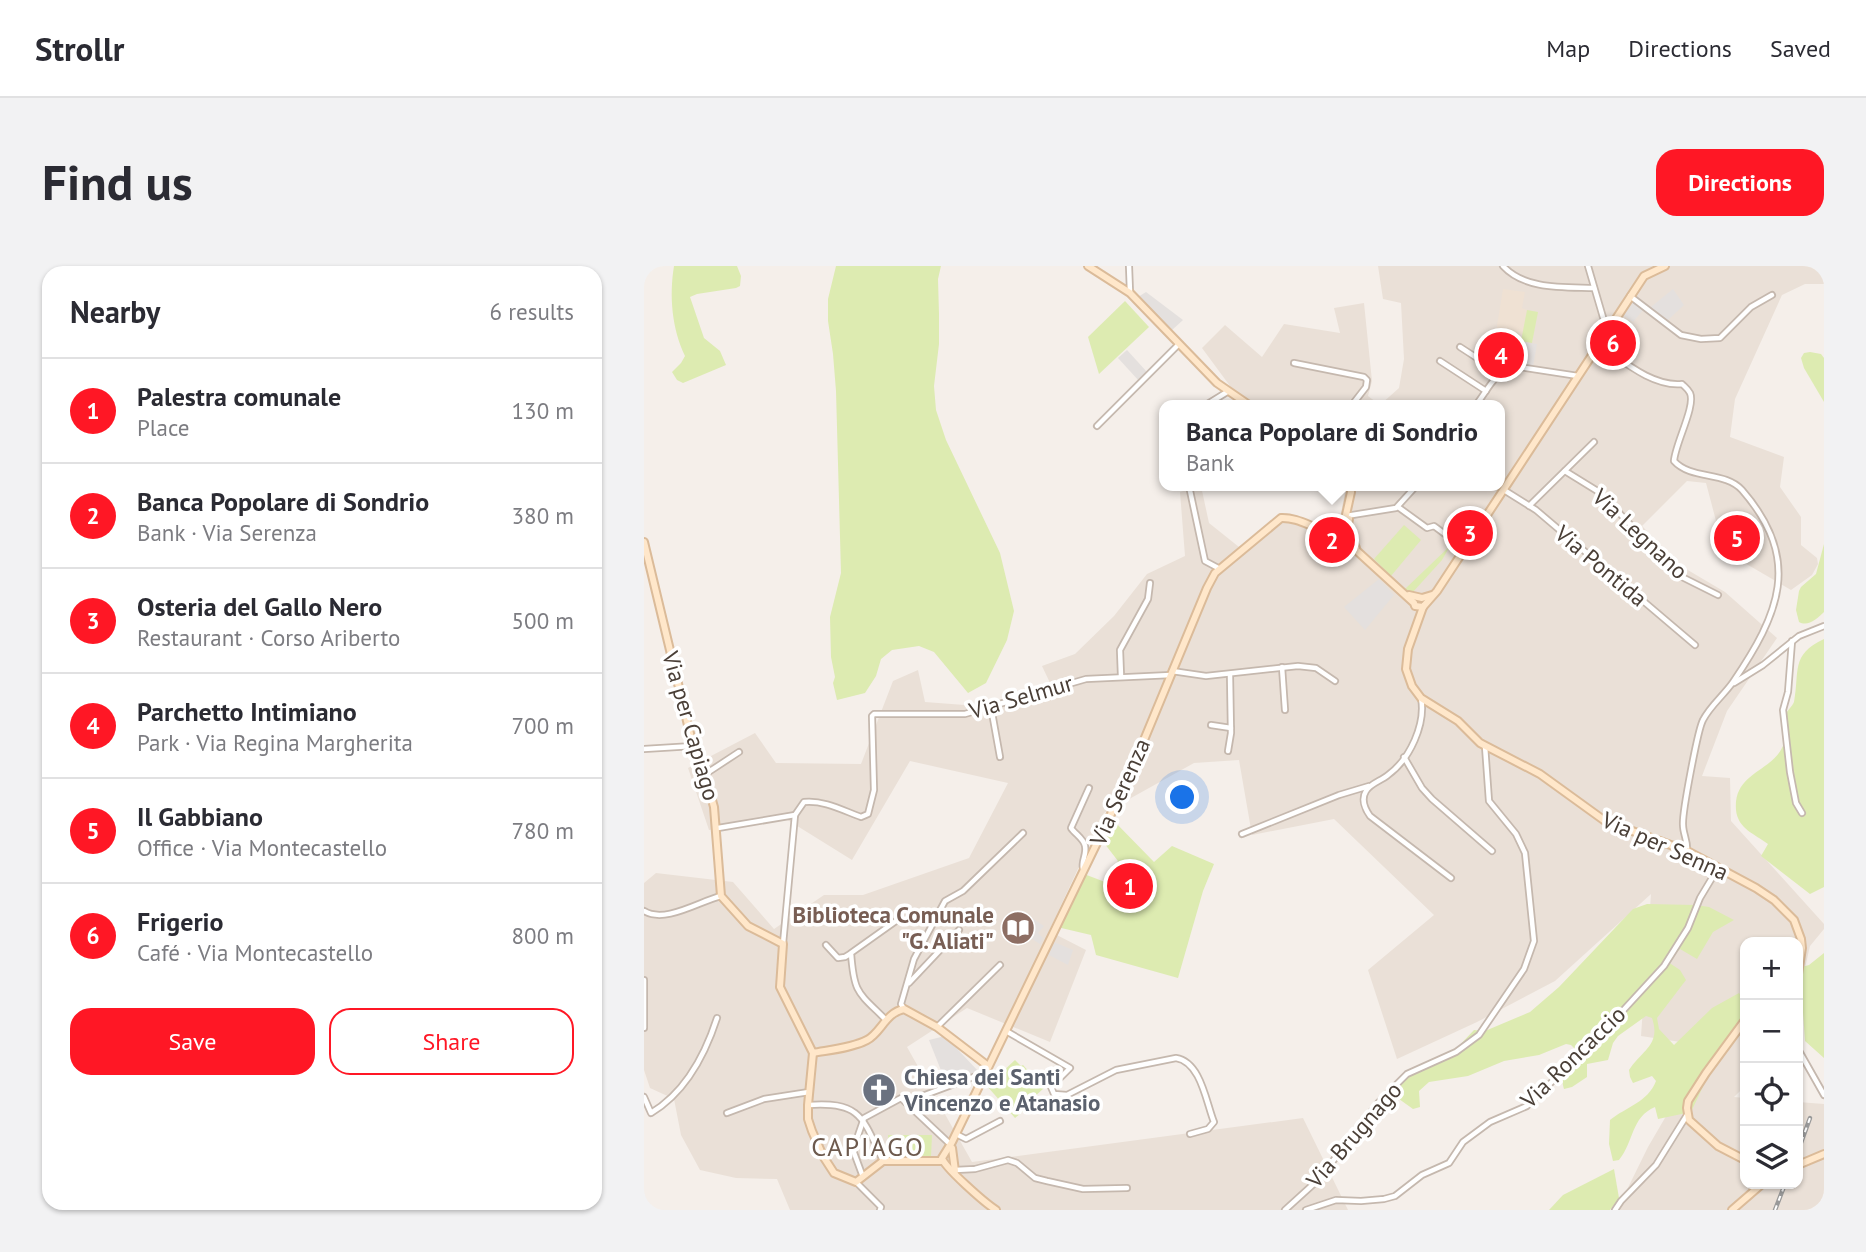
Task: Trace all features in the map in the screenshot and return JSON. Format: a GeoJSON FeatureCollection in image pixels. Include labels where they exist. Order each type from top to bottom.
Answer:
{"type":"FeatureCollection","features":[{"type":"Feature","properties":{"kind":"street"},"geometry":{"type":"LineString","coordinates":[[1088,266],[1129,293],[1227,392],[1241,400]]}},
{"type":"Feature","properties":{"kind":"street"},"geometry":{"type":"LineString","coordinates":[[1129,266],[1129,293]]}},
{"type":"Feature","properties":{"kind":"street"},"geometry":{"type":"LineString","coordinates":[[1503,266],[1511,275],[1544,286],[1594,288]]}},
{"type":"Feature","properties":{"kind":"street"},"geometry":{"type":"LineString","coordinates":[[1588,266],[1607,331]]}},
{"type":"Feature","properties":{"kind":"street"},"geometry":{"type":"LineString","coordinates":[[1505,488],[1644,276],[1665,266]]}},
{"type":"Feature","properties":{"kind":"street"},"geometry":{"type":"LineString","coordinates":[[1630,296],[1681,335],[1702,340],[1720,338],[1751,307],[1772,296]]}},
{"type":"Feature","properties":{"kind":"street"},"geometry":{"type":"LineString","coordinates":[[1097,426],[1179,344]]}},
{"type":"Feature","properties":{"kind":"street"},"geometry":{"type":"LineString","coordinates":[[1598,345],[1646,375],[1672,385],[1682,384],[1690,393],[1691,402],[1674,461],[1679,467],[1691,472],[1730,482],[1741,488],[1763,521],[1778,554],[1780,582],[1763,637],[1731,685],[1702,721],[1682,822],[1688,843],[1687,851]]}},
{"type":"Feature","properties":{"kind":"street"},"geometry":{"type":"LineString","coordinates":[[1460,347],[1500,373]]}},
{"type":"Feature","properties":{"kind":"street"},"geometry":{"type":"LineString","coordinates":[[1440,361],[1486,391]]}},
{"type":"Feature","properties":{"kind":"street"},"geometry":{"type":"LineString","coordinates":[[1294,363],[1364,377],[1367,380],[1366,387],[1356,400]]}},
{"type":"Feature","properties":{"kind":"street"},"geometry":{"type":"LineString","coordinates":[[1480,400],[1500,373],[1513,366],[1578,376]]}},
{"type":"Feature","properties":{"kind":"street"},"geometry":{"type":"LineString","coordinates":[[1214,400],[1227,392]]}},
{"type":"Feature","properties":{"kind":"street"},"geometry":{"type":"LineString","coordinates":[[1529,506],[1594,442]]}},
{"type":"Feature","properties":{"kind":"street","name":"Via Legnano"},"geometry":{"type":"LineString","coordinates":[[1564,471],[1599,492],[1680,576],[1718,595]]}},
{"type":"Feature","properties":{"kind":"street"},"geometry":{"type":"LineString","coordinates":[[1190,491],[1205,561],[1220,569]]}},
{"type":"Feature","properties":{"kind":"street"},"geometry":{"type":"LineString","coordinates":[[1351,491],[1347,530],[1356,548]]}},
{"type":"Feature","properties":{"kind":"street"},"geometry":{"type":"LineString","coordinates":[[1348,515],[1398,507],[1412,491]]}},
{"type":"Feature","properties":{"kind":"street"},"geometry":{"type":"LineString","coordinates":[[1419,603],[1434,595],[1503,491]]}},
{"type":"Feature","properties":{"kind":"street","name":"Via Pontida"},"geometry":{"type":"LineString","coordinates":[[1505,491],[1529,506],[1695,645]]}},
{"type":"Feature","properties":{"kind":"street"},"geometry":{"type":"LineString","coordinates":[[1398,507],[1427,528],[1434,526],[1465,549]]}},
{"type":"Feature","properties":{"kind":"street"},"geometry":{"type":"LineString","coordinates":[[1348,515],[1342,533],[1347,543],[1419,603]]}},
{"type":"Feature","properties":{"kind":"street","name":"Via Serenza"},"geometry":{"type":"LineString","coordinates":[[950,1163],[951,1144],[1127,781],[1207,588],[1220,569],[1281,518],[1325,532],[1342,533]]}},
{"type":"Feature","properties":{"kind":"street"},"geometry":{"type":"LineString","coordinates":[[1342,533],[1347,535],[1361,555]]}},
{"type":"Feature","properties":{"kind":"street","name":"Via per Capiago"},"geometry":{"type":"LineString","coordinates":[[644,542],[692,746],[715,807],[721,896]]}},
{"type":"Feature","properties":{"kind":"street"},"geometry":{"type":"LineString","coordinates":[[1121,677],[1120,650],[1148,599],[1150,583]]}},
{"type":"Feature","properties":{"kind":"street"},"geometry":{"type":"LineString","coordinates":[[1242,834],[1339,795],[1372,785],[1394,770],[1404,757],[1423,716],[1421,698],[1412,686],[1406,669],[1419,603]]}},
{"type":"Feature","properties":{"kind":"street"},"geometry":{"type":"LineString","coordinates":[[1731,685],[1762,666],[1792,641],[1824,626]]}},
{"type":"Feature","properties":{"kind":"street"},"geometry":{"type":"LineString","coordinates":[[1792,641],[1788,692],[1783,710],[1790,772],[1796,803],[1802,813]]}},
{"type":"Feature","properties":{"kind":"street","name":"Via Selmur"},"geometry":{"type":"LineString","coordinates":[[795,814],[804,802],[811,801],[821,802],[860,817],[868,814],[874,790],[874,714],[965,715],[1086,679],[1172,673],[1230,675],[1298,666],[1316,668],[1335,681]]}},
{"type":"Feature","properties":{"kind":"street"},"geometry":{"type":"LineString","coordinates":[[1282,667],[1285,710]]}},
{"type":"Feature","properties":{"kind":"street"},"geometry":{"type":"LineString","coordinates":[[1228,751],[1231,727],[1230,675]]}},
{"type":"Feature","properties":{"kind":"street","name":"Via per Senna"},"geometry":{"type":"LineString","coordinates":[[1421,698],[1458,721],[1485,747],[1540,774],[1605,821],[1687,851],[1766,894],[1794,919],[1799,937]]}},
{"type":"Feature","properties":{"kind":"street"},"geometry":{"type":"LineString","coordinates":[[991,708],[1000,757]]}},
{"type":"Feature","properties":{"kind":"street"},"geometry":{"type":"LineString","coordinates":[[1211,725],[1231,727]]}},
{"type":"Feature","properties":{"kind":"street"},"geometry":{"type":"LineString","coordinates":[[644,749],[692,746]]}},
{"type":"Feature","properties":{"kind":"street","name":"Via Brugnago"},"geometry":{"type":"LineString","coordinates":[[1285,1210],[1318,1180],[1379,1102],[1408,1074],[1456,1052],[1479,1035],[1524,969],[1534,941],[1525,853],[1516,834],[1489,802],[1485,747]]}},
{"type":"Feature","properties":{"kind":"street"},"geometry":{"type":"LineString","coordinates":[[704,775],[739,752]]}},
{"type":"Feature","properties":{"kind":"street"},"geometry":{"type":"LineString","coordinates":[[1404,757],[1422,788],[1432,799],[1492,851]]}},
{"type":"Feature","properties":{"kind":"street"},"geometry":{"type":"LineString","coordinates":[[1372,785],[1364,797],[1370,816],[1451,878]]}},
{"type":"Feature","properties":{"kind":"street"},"geometry":{"type":"LineString","coordinates":[[1083,870],[1081,863],[1086,850],[1085,843],[1071,828],[1089,788]]}},
{"type":"Feature","properties":{"kind":"street"},"geometry":{"type":"LineString","coordinates":[[718,828],[795,814],[780,987],[813,1053],[808,1119],[823,1156],[834,1173],[856,1182],[881,1207],[880,1210]]}},
{"type":"Feature","properties":{"kind":"street"},"geometry":{"type":"LineString","coordinates":[[988,1066],[937,1027],[904,1009],[901,1004],[914,959],[944,901],[963,891],[1023,834]]}},
{"type":"Feature","properties":{"kind":"street","name":"Via Roncaccio"},"geometry":{"type":"LineString","coordinates":[[1306,1210],[1336,1200],[1384,1199],[1395,1196],[1422,1175],[1448,1163],[1463,1142],[1490,1122],[1520,1110],[1535,1100],[1664,966],[1688,928],[1700,898],[1718,867]]}},
{"type":"Feature","properties":{"kind":"street"},"geometry":{"type":"LineString","coordinates":[[645,912],[670,913],[721,896],[748,926],[783,944]]}},
{"type":"Feature","properties":{"kind":"street"},"geometry":{"type":"LineString","coordinates":[[826,945],[838,958],[845,957],[896,921]]}},
{"type":"Feature","properties":{"kind":"street"},"geometry":{"type":"LineString","coordinates":[[908,983],[959,930]]}},
{"type":"Feature","properties":{"kind":"street"},"geometry":{"type":"LineString","coordinates":[[851,953],[852,975],[857,991],[886,1020]]}},
{"type":"Feature","properties":{"kind":"street"},"geometry":{"type":"LineString","coordinates":[[937,1027],[1000,965]]}},
{"type":"Feature","properties":{"kind":"street"},"geometry":{"type":"LineString","coordinates":[[644,980],[644,1028]]}},
{"type":"Feature","properties":{"kind":"street"},"geometry":{"type":"LineString","coordinates":[[813,1053],[870,1038],[886,1020],[898,1010],[904,1009]]}},
{"type":"Feature","properties":{"kind":"street"},"geometry":{"type":"LineString","coordinates":[[644,1097],[651,1113],[666,1104],[680,1090],[710,1040],[718,1018]]}},
{"type":"Feature","properties":{"kind":"street"},"geometry":{"type":"LineString","coordinates":[[1615,1210],[1620,1201],[1656,1165],[1687,1115],[1688,1101],[1740,1027]]}},
{"type":"Feature","properties":{"kind":"street"},"geometry":{"type":"LineString","coordinates":[[1006,1030],[1070,1069],[1051,1087],[1054,1094],[1067,1095],[1116,1070],[1176,1058],[1186,1059],[1193,1067],[1214,1122],[1208,1129],[1190,1135]]}},
{"type":"Feature","properties":{"kind":"street"},"geometry":{"type":"LineString","coordinates":[[1803,1058],[1824,1095]]}},
{"type":"Feature","properties":{"kind":"street"},"geometry":{"type":"LineString","coordinates":[[863,1177],[853,1150],[864,1118],[904,1100],[984,1073]]}},
{"type":"Feature","properties":{"kind":"street"},"geometry":{"type":"LineString","coordinates":[[727,1113],[764,1099],[809,1091]]}},
{"type":"Feature","properties":{"kind":"street"},"geometry":{"type":"LineString","coordinates":[[904,1100],[951,1144]]}},
{"type":"Feature","properties":{"kind":"street"},"geometry":{"type":"LineString","coordinates":[[808,1105],[845,1106],[864,1118],[883,1161]]}},
{"type":"Feature","properties":{"kind":"street"},"geometry":{"type":"LineString","coordinates":[[1687,1115],[1689,1120],[1718,1146],[1740,1157]]}},
{"type":"Feature","properties":{"kind":"street"},"geometry":{"type":"LineString","coordinates":[[956,1134],[966,1139],[1000,1121]]}},
{"type":"Feature","properties":{"kind":"street"},"geometry":{"type":"LineString","coordinates":[[1803,1163],[1824,1154]]}},
{"type":"Feature","properties":{"kind":"street"},"geometry":{"type":"LineString","coordinates":[[856,1182],[883,1161],[950,1163],[975,1168],[1008,1160],[1017,1163],[1035,1178],[1046,1181],[1083,1189],[1128,1188]]}},
{"type":"Feature","properties":{"kind":"street"},"geometry":{"type":"LineString","coordinates":[[950,1163],[984,1207],[996,1210]]}},
{"type":"Feature","properties":{"kind":"street"},"geometry":{"type":"LineString","coordinates":[[1732,1210],[1756,1189]]}},
{"type":"Feature","properties":{"kind":"shaded area"},"geometry":{"type":"Polygon","coordinates":[[[1378,266],[1824,266],[1824,284],[1805,284],[1782,295],[1735,399],[1730,437],[1784,457],[1780,487],[1801,517],[1801,545],[1817,558],[1818,564],[1812,575],[1791,590],[1724,551],[1706,483],[1687,481],[1642,526],[1681,566],[1725,592],[1777,638],[1727,711],[1702,776],[1730,778],[1731,821],[1824,924],[1824,929],[1810,946],[1803,976],[1803,937],[1740,937],[1740,1091],[1734,1097],[1740,1098],[1740,1189],[1803,1189],[1803,1102],[1824,1104],[1824,1208],[1617,1210],[1648,1147],[1707,1046],[1641,1036],[1651,894],[1555,981],[1477,1022],[1397,1059],[1368,970],[1434,915],[1334,819],[1252,835],[1239,760],[1194,763],[1104,813],[1049,931],[1086,950],[1050,1042],[967,1008],[907,1047],[972,1162],[1303,1118],[1348,1210],[790,1210],[777,1179],[736,1178],[700,1170],[681,1135],[674,1099],[650,1088],[644,1070],[644,883],[656,873],[733,882],[774,929],[824,895],[863,895],[969,858],[1008,783],[910,761],[852,860],[786,819],[709,830],[688,768],[755,733],[776,763],[861,764],[893,681],[918,670],[925,702],[978,706],[1051,685],[1042,666],[1075,654],[1114,616],[1147,574],[1185,556],[1180,492],[1202,491],[1209,523],[1239,547],[1286,513],[1334,530],[1338,529],[1345,491],[1505,491],[1505,400],[1386,400],[1399,388],[1404,359],[1401,303],[1383,299],[1378,266]]]}},
{"type":"Feature","properties":{"kind":"shaded area"},"geometry":{"type":"Polygon","coordinates":[[[1503,289],[1525,292],[1522,308],[1527,310],[1523,335],[1513,333],[1511,347],[1494,344],[1503,289]]]}},
{"type":"Feature","properties":{"kind":"shaded area"},"geometry":{"type":"Polygon","coordinates":[[[1673,289],[1684,305],[1668,320],[1651,307],[1673,289]]]}},
{"type":"Feature","properties":{"kind":"shaded area"},"geometry":{"type":"Polygon","coordinates":[[[1146,292],[1183,320],[1171,331],[1138,297],[1146,292]]]}},
{"type":"Feature","properties":{"kind":"shaded area"},"geometry":{"type":"Polygon","coordinates":[[[1633,300],[1644,309],[1633,322],[1622,314],[1633,300]]]}},
{"type":"Feature","properties":{"kind":"shaded area"},"geometry":{"type":"Polygon","coordinates":[[[1364,303],[1372,381],[1368,396],[1373,400],[1240,400],[1202,348],[1225,325],[1262,357],[1284,324],[1340,333],[1334,308],[1364,303]]]}},
{"type":"Feature","properties":{"kind":"shaded area"},"geometry":{"type":"Polygon","coordinates":[[[1513,333],[1523,342],[1537,344],[1533,367],[1510,363],[1513,333]]]}},
{"type":"Feature","properties":{"kind":"shaded area"},"geometry":{"type":"Polygon","coordinates":[[[1127,350],[1147,372],[1139,381],[1118,358],[1127,350]]]}},
{"type":"Feature","properties":{"kind":"shaded area"},"geometry":{"type":"Polygon","coordinates":[[[1379,579],[1394,595],[1365,630],[1344,607],[1379,579]]]}},
{"type":"Feature","properties":{"kind":"shaded area"},"geometry":{"type":"Polygon","coordinates":[[[1029,916],[1044,926],[1038,933],[1043,938],[1040,944],[1019,931],[1029,916]]]}},
{"type":"Feature","properties":{"kind":"shaded area"},"geometry":{"type":"Polygon","coordinates":[[[1054,942],[1073,950],[1068,965],[1049,955],[1054,942]]]}},
{"type":"Feature","properties":{"kind":"shaded area"},"geometry":{"type":"Polygon","coordinates":[[[945,1036],[978,1071],[946,1083],[929,1040],[945,1036]]]}},
{"type":"Feature","properties":{"kind":"green space"},"geometry":{"type":"Polygon","coordinates":[[[674,266],[737,266],[741,276],[740,286],[736,288],[690,297],[704,338],[720,351],[726,365],[683,383],[677,380],[672,372],[685,356],[677,335],[673,312],[674,266]]]}},
{"type":"Feature","properties":{"kind":"green space"},"geometry":{"type":"Polygon","coordinates":[[[836,266],[941,266],[938,279],[939,344],[934,386],[936,410],[946,440],[1000,553],[1014,611],[1007,640],[986,683],[968,693],[934,652],[919,646],[892,650],[881,659],[876,676],[865,693],[837,700],[833,683],[835,677],[831,657],[830,617],[841,573],[836,391],[828,321],[828,299],[836,266]]]}},
{"type":"Feature","properties":{"kind":"green space"},"geometry":{"type":"Polygon","coordinates":[[[1125,301],[1149,327],[1099,374],[1088,337],[1125,301]]]}},
{"type":"Feature","properties":{"kind":"green space"},"geometry":{"type":"Polygon","coordinates":[[[1527,310],[1538,312],[1532,343],[1521,341],[1527,310]]]}},
{"type":"Feature","properties":{"kind":"green space"},"geometry":{"type":"Polygon","coordinates":[[[1494,344],[1511,347],[1510,363],[1514,364],[1500,373],[1489,366],[1494,344]]]}},
{"type":"Feature","properties":{"kind":"green space"},"geometry":{"type":"Polygon","coordinates":[[[1804,353],[1821,354],[1824,358],[1824,402],[1801,358],[1804,353]]]}},
{"type":"Feature","properties":{"kind":"green space"},"geometry":{"type":"Polygon","coordinates":[[[1404,525],[1421,540],[1391,576],[1374,559],[1404,525]]]}},
{"type":"Feature","properties":{"kind":"green space"},"geometry":{"type":"Polygon","coordinates":[[[1824,544],[1824,612],[1812,622],[1802,623],[1799,622],[1796,610],[1799,591],[1816,574],[1824,544]]]}},
{"type":"Feature","properties":{"kind":"green space"},"geometry":{"type":"Polygon","coordinates":[[[1450,546],[1442,560],[1412,593],[1405,589],[1450,546]]]}},
{"type":"Feature","properties":{"kind":"green space"},"geometry":{"type":"Polygon","coordinates":[[[1824,639],[1824,887],[1810,894],[1761,856],[1768,844],[1740,822],[1736,810],[1737,797],[1747,779],[1779,753],[1785,740],[1785,716],[1794,702],[1798,665],[1806,651],[1824,639]]]}},
{"type":"Feature","properties":{"kind":"green space"},"geometry":{"type":"Polygon","coordinates":[[[1112,819],[1154,862],[1172,846],[1214,864],[1203,891],[1178,978],[1096,955],[1091,935],[1057,927],[1084,874],[1105,882],[1118,861],[1101,839],[1112,819]]]}},
{"type":"Feature","properties":{"kind":"green space"},"geometry":{"type":"Polygon","coordinates":[[[1647,904],[1696,905],[1709,907],[1734,920],[1713,932],[1697,959],[1680,949],[1668,962],[1680,970],[1686,980],[1657,1018],[1659,1029],[1674,1045],[1712,1008],[1740,994],[1740,1034],[1709,1074],[1691,1112],[1658,1119],[1655,1107],[1647,1111],[1637,1123],[1624,1153],[1619,1160],[1613,1161],[1609,1144],[1610,1120],[1648,1094],[1656,1081],[1652,1076],[1633,1083],[1630,1077],[1629,1070],[1649,1046],[1654,1035],[1652,1018],[1646,1016],[1618,1036],[1608,1060],[1587,1064],[1587,1077],[1572,1087],[1564,1089],[1564,1073],[1568,1064],[1579,1053],[1566,1044],[1539,1055],[1504,1061],[1468,1076],[1429,1082],[1419,1091],[1420,1107],[1413,1109],[1399,1099],[1390,1099],[1389,1090],[1410,1070],[1456,1049],[1474,1030],[1485,1031],[1530,1012],[1559,987],[1633,909],[1647,904]]]}},
{"type":"Feature","properties":{"kind":"green space"},"geometry":{"type":"Polygon","coordinates":[[[1824,953],[1824,1058],[1805,1041],[1803,967],[1824,953]]]}},
{"type":"Feature","properties":{"kind":"green space"},"geometry":{"type":"Polygon","coordinates":[[[1015,1060],[1044,1088],[1032,1099],[1034,1102],[1015,1118],[987,1086],[1015,1060]]]}},
{"type":"Feature","properties":{"kind":"green space"},"geometry":{"type":"Polygon","coordinates":[[[888,1135],[932,1135],[931,1157],[889,1155],[888,1135]]]}},
{"type":"Feature","properties":{"kind":"green space"},"geometry":{"type":"Polygon","coordinates":[[[1614,1169],[1619,1198],[1610,1210],[1549,1210],[1563,1195],[1614,1169]]]}},
{"type":"Feature","properties":{"kind":"railway"},"geometry":{"type":"LineString","coordinates":[[1803,1137],[1810,1118]]}},
{"type":"Feature","properties":{"kind":"railway"},"geometry":{"type":"LineString","coordinates":[[1775,1210],[1783,1189]]}},
{"type":"Feature","properties":{"kind":"place","name":"Frigerio"},"geometry":{"type":"Point","coordinates":[1613,343]}},
{"type":"Feature","properties":{"kind":"place","name":"Parchetto Intimiano"},"geometry":{"type":"Point","coordinates":[1501,355]}},
{"type":"Feature","properties":{"kind":"place","name":"Osteria del Gallo Nero"},"geometry":{"type":"Point","coordinates":[1470,533]}},
{"type":"Feature","properties":{"kind":"place","name":"Il Gabbiano"},"geometry":{"type":"Point","coordinates":[1737,538]}},
{"type":"Feature","properties":{"kind":"place","name":"Banca Popolare di Sondrio"},"geometry":{"type":"Point","coordinates":[1332,540]}},
{"type":"Feature","properties":{"kind":"place","name":"Palestra comunale"},"geometry":{"type":"Point","coordinates":[1130,886]}},
{"type":"Feature","properties":{"kind":"place","name":"Biblioteca Comunale \"G. Aliati\""},"geometry":{"type":"Point","coordinates":[1018,928]}},
{"type":"Feature","properties":{"kind":"place","name":"Chiesa dei Santi Vincenzo e Atanasio"},"geometry":{"type":"Point","coordinates":[879,1090]}},
{"type":"Feature","properties":{"kind":"district","name":"CAPIAGO"},"geometry":{"type":"Point","coordinates":[868,1147]}}]}
